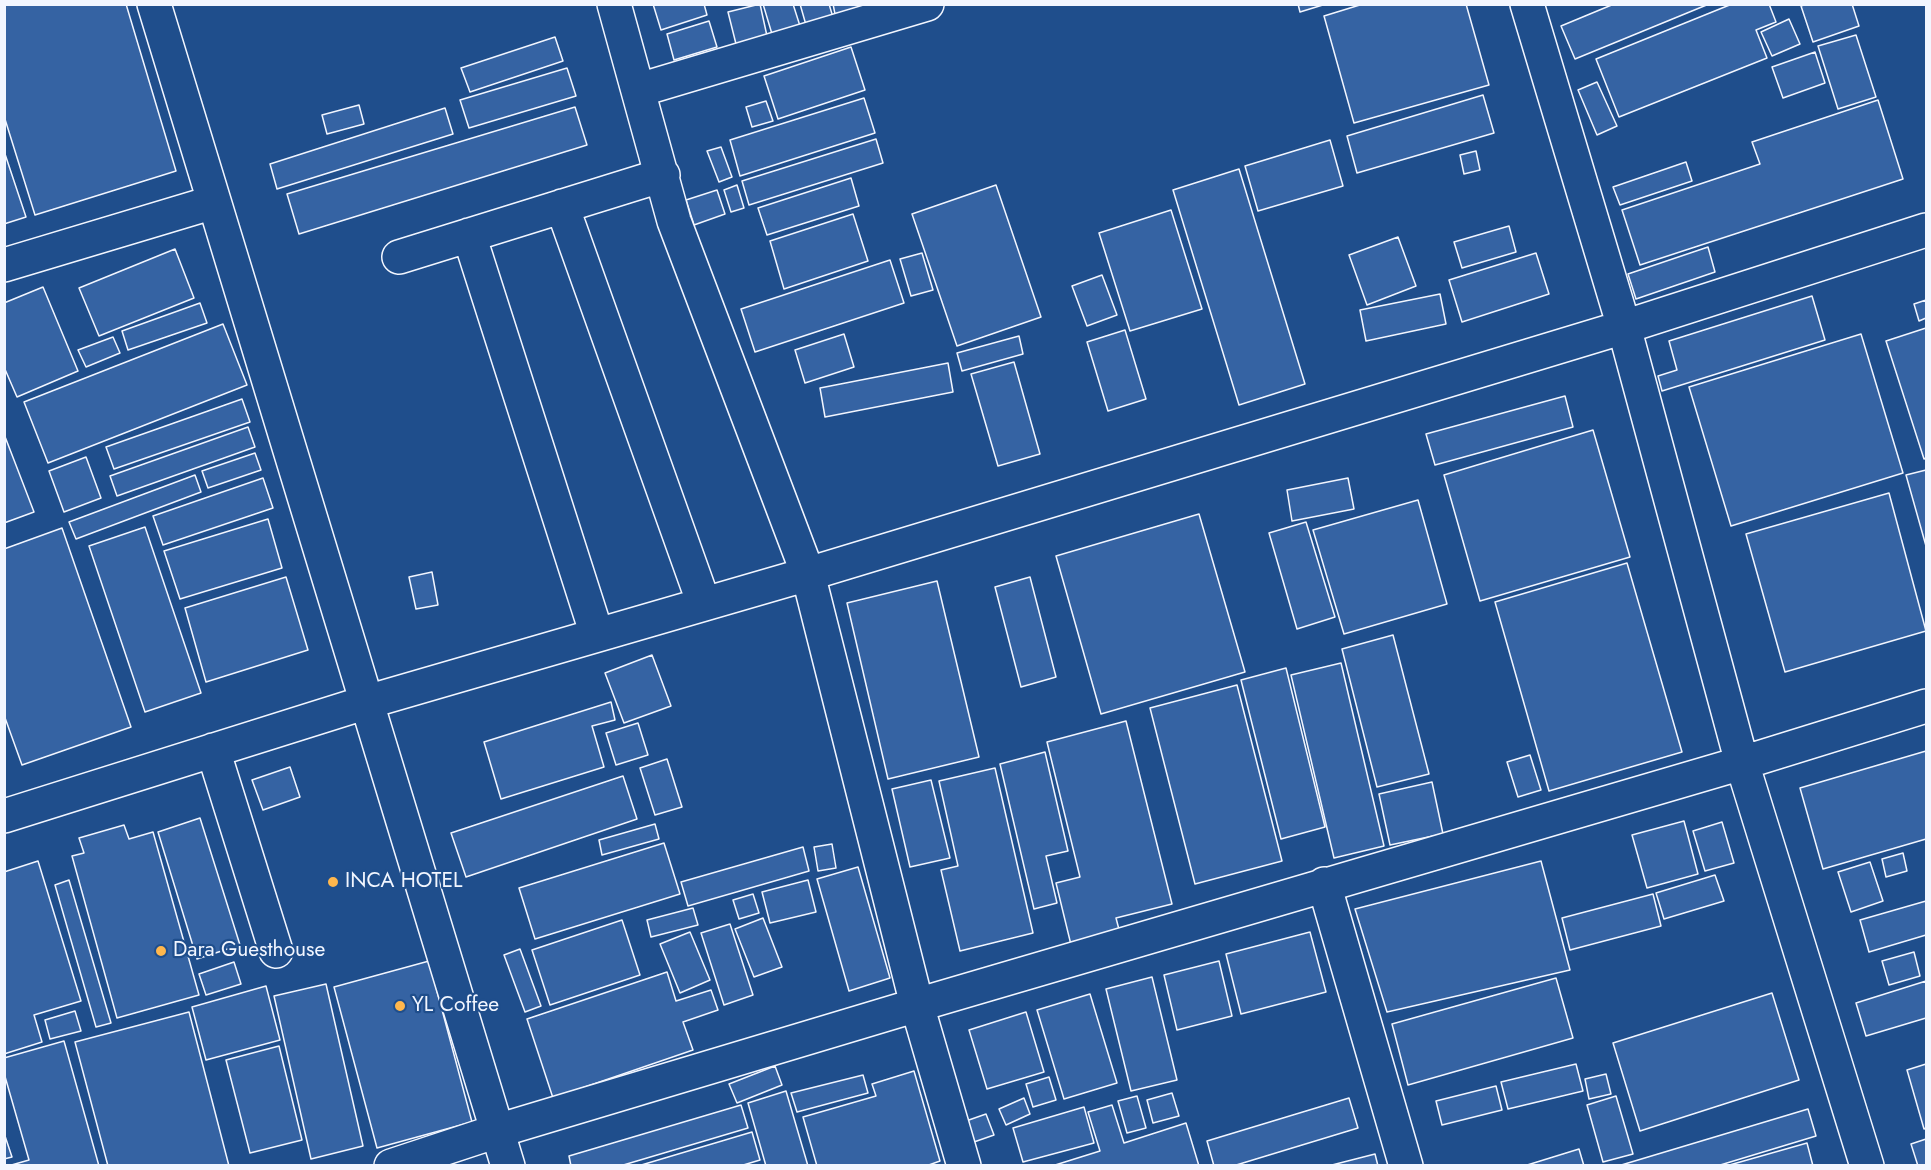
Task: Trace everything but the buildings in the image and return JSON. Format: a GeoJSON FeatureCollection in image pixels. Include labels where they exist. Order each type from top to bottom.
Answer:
{"type":"FeatureCollection","features":[{"type":"Feature","properties":{"kind":"street"},"geometry":{"type":"LineString","coordinates":[[154,4],[508,1166]]}},
{"type":"Feature","properties":{"kind":"street"},"geometry":{"type":"LineString","coordinates":[[615,4],[674,220],[808,574],[916,1005],[964,1166]]}},
{"type":"Feature","properties":{"kind":"street"},"geometry":{"type":"LineString","coordinates":[[639,90],[927,4]]}},
{"type":"Feature","properties":{"kind":"street"},"geometry":{"type":"LineString","coordinates":[[1527,4],[1624,327],[1742,763],[1867,1166]]}},
{"type":"Feature","properties":{"kind":"street"},"geometry":{"type":"LineString","coordinates":[[399,257],[663,175]]}},
{"type":"Feature","properties":{"kind":"street"},"geometry":{"type":"LineString","coordinates":[[4,265],[214,202]]}},
{"type":"Feature","properties":{"kind":"street"},"geometry":{"type":"LineString","coordinates":[[562,206],[704,604]]}},
{"type":"Feature","properties":{"kind":"street"},"geometry":{"type":"LineString","coordinates":[[4,816],[367,702],[808,574],[1624,327],[1926,230]]}},
{"type":"Feature","properties":{"kind":"street"},"geometry":{"type":"LineString","coordinates":[[469,235],[597,635]]}},
{"type":"Feature","properties":{"kind":"street"},"geometry":{"type":"LineString","coordinates":[[391,1166],[497,1131],[916,1005],[1742,763],[1926,706]]}},
{"type":"Feature","properties":{"kind":"street"},"geometry":{"type":"LineString","coordinates":[[213,750],[276,951]]}},
{"type":"Feature","properties":{"kind":"street"},"geometry":{"type":"LineString","coordinates":[[1324,884],[1406,1166]]}},
{"type":"Feature","properties":{"kind":"place","name":"INCA HOTEL"},"geometry":{"type":"Point","coordinates":[333,882]}},
{"type":"Feature","properties":{"kind":"place","name":"Dara Guesthouse"},"geometry":{"type":"Point","coordinates":[161,951]}},
{"type":"Feature","properties":{"kind":"place","name":"YL Coffee"},"geometry":{"type":"Point","coordinates":[400,1006]}}]}
